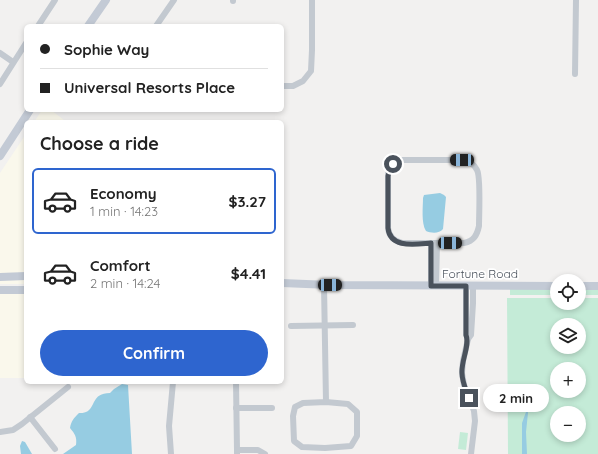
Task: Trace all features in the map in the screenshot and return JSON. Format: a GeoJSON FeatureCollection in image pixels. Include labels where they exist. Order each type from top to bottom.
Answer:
{"type":"FeatureCollection","features":[{"type":"Feature","properties":{"kind":"street"},"geometry":{"type":"LineString","coordinates":[[39,24],[56,0]]}},
{"type":"Feature","properties":{"kind":"street"},"geometry":{"type":"LineString","coordinates":[[89,24],[106,0]]}},
{"type":"Feature","properties":{"kind":"street"},"geometry":{"type":"LineString","coordinates":[[157,24],[174,0]]}},
{"type":"Feature","properties":{"kind":"street"},"geometry":{"type":"LineString","coordinates":[[284,86],[293,86],[303,81],[311,71],[312,0]]}},
{"type":"Feature","properties":{"kind":"street"},"geometry":{"type":"LineString","coordinates":[[575,74],[576,0]]}},
{"type":"Feature","properties":{"kind":"street"},"geometry":{"type":"LineString","coordinates":[[0,84],[24,47]]}},
{"type":"Feature","properties":{"kind":"street"},"geometry":{"type":"LineString","coordinates":[[0,53],[14,62]]}},
{"type":"Feature","properties":{"kind":"street"},"geometry":{"type":"LineString","coordinates":[[0,156],[29,112]]}},
{"type":"Feature","properties":{"kind":"street"},"geometry":{"type":"LineString","coordinates":[[400,160],[466,160],[474,165],[477,171],[478,226],[476,235],[471,241],[466,243],[434,243],[399,243],[394,240],[388,232],[388,172],[393,164],[400,160]]}},
{"type":"Feature","properties":{"kind":"street"},"geometry":{"type":"LineString","coordinates":[[433,286],[434,243]]}},
{"type":"Feature","properties":{"kind":"street"},"geometry":{"type":"LineString","coordinates":[[0,277],[24,276]]}},
{"type":"Feature","properties":{"kind":"street","name":"Fortune Road"},"geometry":{"type":"LineString","coordinates":[[284,283],[433,286],[550,286]]}},
{"type":"Feature","properties":{"kind":"street"},"geometry":{"type":"LineString","coordinates":[[324,284],[326,402]]}},
{"type":"Feature","properties":{"kind":"street"},"geometry":{"type":"LineString","coordinates":[[469,286],[466,335],[468,339],[462,373],[464,385],[474,411],[475,421],[471,454]]}},
{"type":"Feature","properties":{"kind":"street"},"geometry":{"type":"LineString","coordinates":[[586,286],[598,286]]}},
{"type":"Feature","properties":{"kind":"street"},"geometry":{"type":"LineString","coordinates":[[0,290],[24,290]]}},
{"type":"Feature","properties":{"kind":"street"},"geometry":{"type":"LineString","coordinates":[[291,326],[353,326]]}},
{"type":"Feature","properties":{"kind":"street"},"geometry":{"type":"LineString","coordinates":[[171,454],[169,426],[173,384]]}},
{"type":"Feature","properties":{"kind":"street"},"geometry":{"type":"LineString","coordinates":[[236,384],[237,452],[258,450],[265,454]]}},
{"type":"Feature","properties":{"kind":"street"},"geometry":{"type":"LineString","coordinates":[[0,432],[13,430],[68,387]]}},
{"type":"Feature","properties":{"kind":"street"},"geometry":{"type":"LineString","coordinates":[[326,402],[348,404],[357,412],[357,436],[351,446],[325,451],[302,447],[294,441],[293,416],[295,407],[303,403],[326,402]]}},
{"type":"Feature","properties":{"kind":"street"},"geometry":{"type":"LineString","coordinates":[[236,408],[272,408]]}},
{"type":"Feature","properties":{"kind":"street"},"geometry":{"type":"LineString","coordinates":[[30,417],[55,449]]}},
{"type":"Feature","properties":{"kind":"shaded area"},"geometry":{"type":"Polygon","coordinates":[[[41,112],[54,112],[64,120],[35,120],[41,112]]]}},
{"type":"Feature","properties":{"kind":"shaded area"},"geometry":{"type":"Polygon","coordinates":[[[24,137],[24,284],[0,284],[0,173],[24,137]]]}},
{"type":"Feature","properties":{"kind":"shaded area"},"geometry":{"type":"Polygon","coordinates":[[[0,290],[24,290],[24,378],[0,378],[0,290]]]}},
{"type":"Feature","properties":{"kind":"green space"},"geometry":{"type":"Polygon","coordinates":[[[510,289],[550,289],[550,295],[510,295],[510,289]]]}},
{"type":"Feature","properties":{"kind":"green space"},"geometry":{"type":"Polygon","coordinates":[[[586,289],[598,289],[598,295],[586,295],[586,289]]]}},
{"type":"Feature","properties":{"kind":"green space"},"geometry":{"type":"Polygon","coordinates":[[[507,298],[550,298],[550,310],[586,310],[586,298],[598,298],[598,454],[508,454],[507,298]]]}},
{"type":"Feature","properties":{"kind":"green space"},"geometry":{"type":"Polygon","coordinates":[[[460,432],[468,433],[466,450],[458,449],[460,432]]]}},
{"type":"Feature","properties":{"kind":"water"},"geometry":{"type":"Polygon","coordinates":[[[440,193],[446,197],[443,229],[433,233],[428,232],[424,228],[423,224],[423,198],[424,195],[440,193]]]}},
{"type":"Feature","properties":{"kind":"water"},"geometry":{"type":"Polygon","coordinates":[[[122,384],[128,385],[132,454],[63,454],[76,445],[75,436],[70,428],[74,418],[79,413],[89,410],[100,395],[110,393],[122,384]]]}},
{"type":"Feature","properties":{"kind":"water"},"geometry":{"type":"Polygon","coordinates":[[[526,412],[528,412],[526,432],[527,454],[522,454],[522,423],[526,412]]]}},
{"type":"Feature","properties":{"kind":"water"},"geometry":{"type":"Polygon","coordinates":[[[22,441],[25,442],[32,454],[21,454],[20,446],[22,441]]]}},
{"type":"Feature","properties":{"kind":"route"},"geometry":{"type":"LineString","coordinates":[[393,164],[388,172],[388,232],[397,242],[431,243],[431,286],[466,286],[466,335],[468,339],[462,373],[464,385],[469,398]]}}]}
